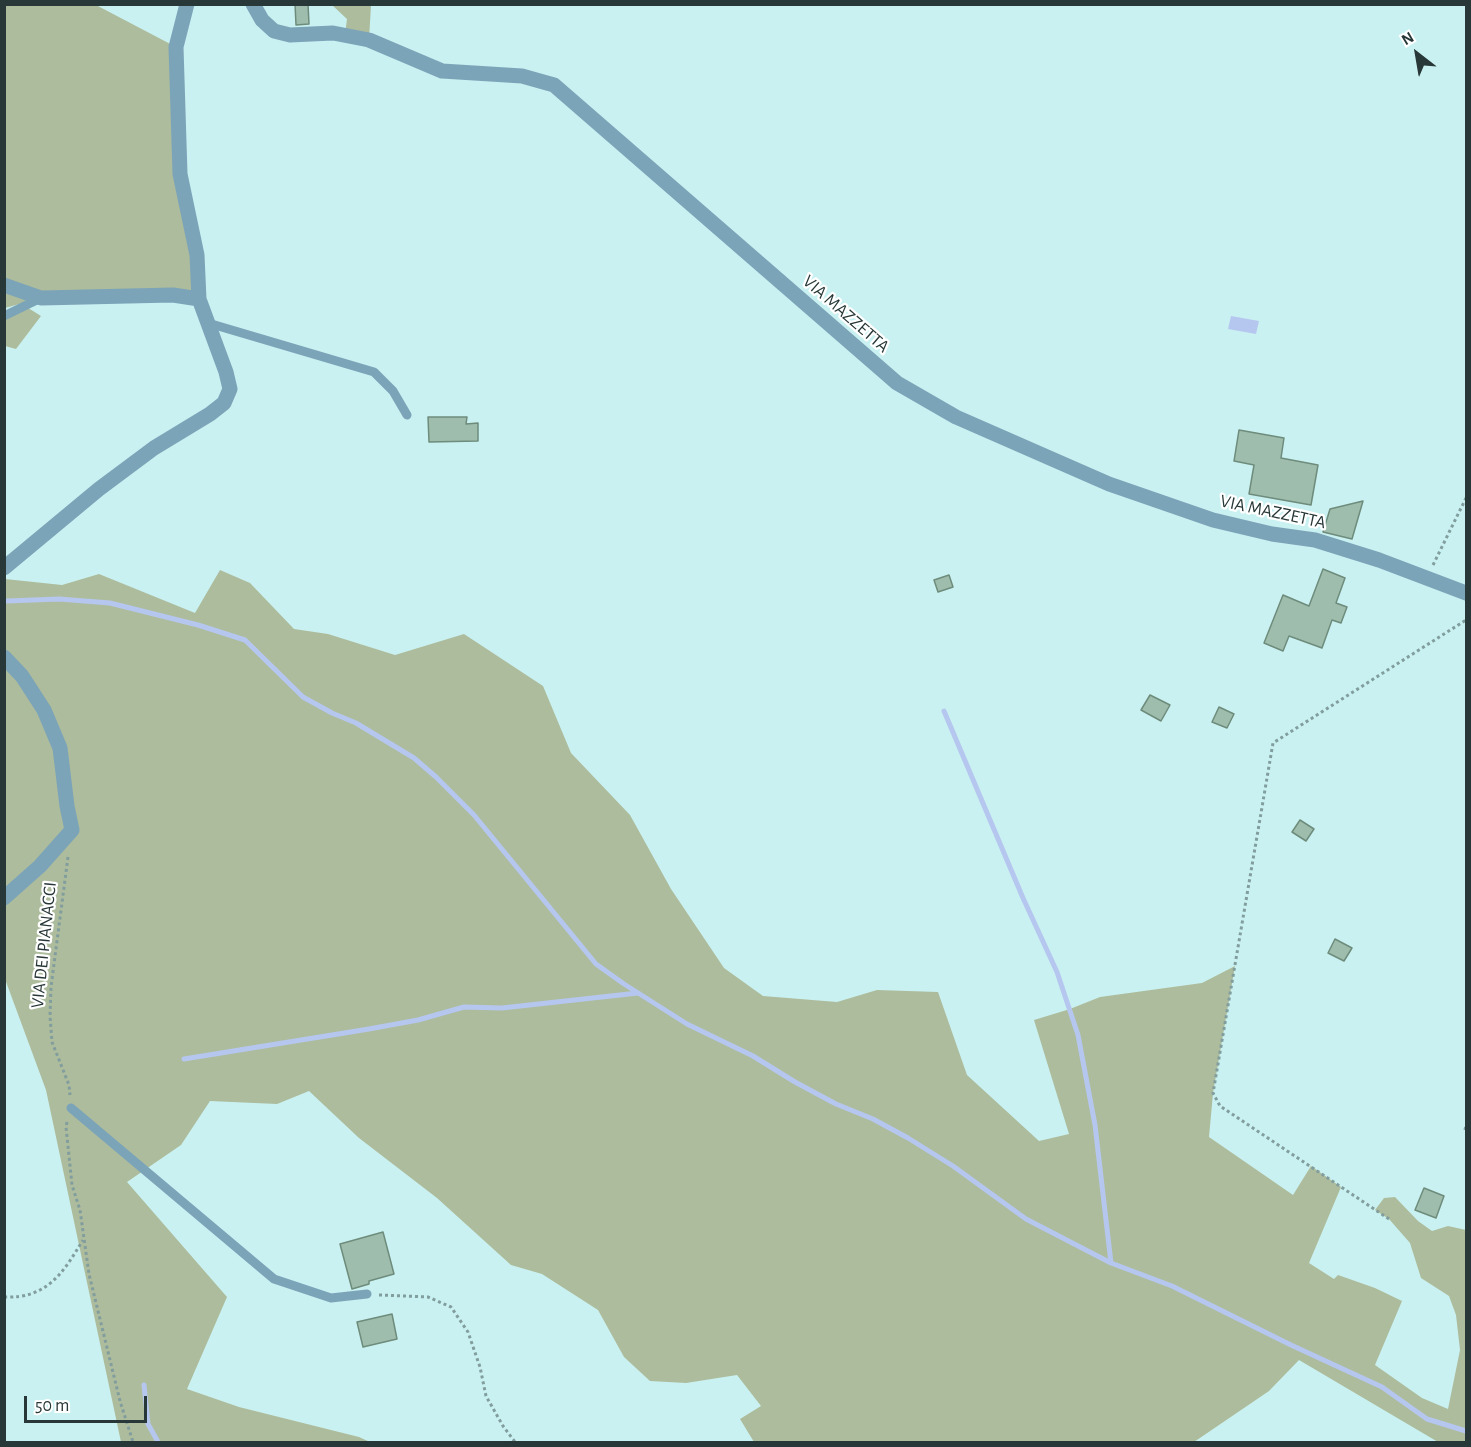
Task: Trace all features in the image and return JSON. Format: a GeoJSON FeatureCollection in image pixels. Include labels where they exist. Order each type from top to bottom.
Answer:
{"type":"FeatureCollection","features":[{"type":"Feature","properties":{"kind":"street"},"geometry":{"type":"LineString","coordinates":[[4,568],[99,489],[154,448],[224,403],[230,389],[199,299],[197,255],[180,174],[176,47],[187,4]]}},
{"type":"Feature","properties":{"kind":"street","name":"VIA MAZZETTA"},"geometry":{"type":"LineString","coordinates":[[253,4],[262,20],[274,31],[290,35],[333,33],[369,40],[442,71],[522,76],[554,85],[897,383],[956,417],[1109,484],[1192,513],[1272,534],[1315,540],[1379,560],[1467,593]]}},
{"type":"Feature","properties":{"kind":"street"},"geometry":{"type":"LineString","coordinates":[[4,285],[40,298],[173,295],[199,299]]}},
{"type":"Feature","properties":{"kind":"street"},"geometry":{"type":"LineString","coordinates":[[4,657],[22,676],[45,710],[60,748],[72,830],[40,866],[4,898]]}},
{"type":"Feature","properties":{"kind":"lane"},"geometry":{"type":"LineString","coordinates":[[4,316],[40,298]]}},
{"type":"Feature","properties":{"kind":"lane"},"geometry":{"type":"LineString","coordinates":[[208,323],[374,372],[393,391],[407,415]]}},
{"type":"Feature","properties":{"kind":"lane"},"geometry":{"type":"LineString","coordinates":[[71,1108],[274,1279],[331,1298],[368,1294]]}},
{"type":"Feature","properties":{"kind":"path"},"geometry":{"type":"LineString","coordinates":[[1426,578],[1467,498]]}},
{"type":"Feature","properties":{"kind":"path"},"geometry":{"type":"LineString","coordinates":[[1389,1219],[1220,1106],[1213,1093],[1274,743],[1467,620]]}},
{"type":"Feature","properties":{"kind":"path","name":"VIA DEI PIANACCI"},"geometry":{"type":"LineString","coordinates":[[72,830],[51,987],[52,1042],[69,1085],[71,1108],[66,1127],[72,1185],[80,1210],[89,1274],[120,1401],[133,1443]]}},
{"type":"Feature","properties":{"kind":"path"},"geometry":{"type":"LineString","coordinates":[[4,1297],[16,1298],[45,1289],[61,1275],[84,1239]]}},
{"type":"Feature","properties":{"kind":"path"},"geometry":{"type":"LineString","coordinates":[[368,1294],[428,1297],[451,1307],[468,1332],[480,1366],[486,1396],[515,1443]]}},
{"type":"Feature","properties":{"kind":"green space"},"geometry":{"type":"Polygon","coordinates":[[[5,5],[96,5],[176,47],[180,174],[199,299],[41,298],[5,308],[5,5]]]}},
{"type":"Feature","properties":{"kind":"green space"},"geometry":{"type":"Polygon","coordinates":[[[332,5],[371,5],[369,40],[345,35],[347,19],[332,5]]]}},
{"type":"Feature","properties":{"kind":"green space"},"geometry":{"type":"Polygon","coordinates":[[[25,306],[41,316],[16,349],[5,346],[5,316],[25,306]]]}},
{"type":"Feature","properties":{"kind":"green space"},"geometry":{"type":"Polygon","coordinates":[[[220,570],[250,583],[294,629],[328,634],[395,655],[464,634],[543,686],[571,753],[630,815],[671,889],[724,968],[763,996],[837,1002],[877,990],[938,992],[967,1075],[1039,1141],[1069,1134],[1034,1020],[1100,997],[1202,983],[1235,966],[1213,1093],[1209,1137],[1293,1195],[1311,1166],[1341,1187],[1309,1263],[1334,1279],[1338,1275],[1375,1288],[1402,1301],[1375,1365],[1422,1398],[1448,1409],[1460,1350],[1456,1315],[1449,1296],[1421,1278],[1410,1243],[1389,1219],[1375,1210],[1384,1198],[1395,1197],[1418,1221],[1432,1231],[1448,1226],[1466,1230],[1466,1442],[1438,1442],[1299,1360],[1269,1391],[1194,1442],[754,1442],[740,1419],[761,1406],[737,1375],[686,1383],[650,1381],[624,1357],[598,1310],[542,1274],[511,1265],[437,1198],[359,1138],[309,1091],[277,1104],[210,1101],[181,1145],[127,1182],[227,1297],[187,1389],[239,1407],[359,1437],[370,1442],[121,1442],[46,1090],[5,979],[5,579],[62,585],[99,574],[195,613],[220,570]]]}},
{"type":"Feature","properties":{"kind":"water"},"geometry":{"type":"Polygon","coordinates":[[[1231,316],[1259,321],[1256,334],[1228,329],[1231,316]]]}},
{"type":"Feature","properties":{"kind":"building"},"geometry":{"type":"Polygon","coordinates":[[[295,4],[308,4],[309,24],[296,25],[295,4]]]}},
{"type":"Feature","properties":{"kind":"building"},"geometry":{"type":"Polygon","coordinates":[[[428,417],[467,417],[466,424],[478,423],[478,441],[429,442],[428,417]]]}},
{"type":"Feature","properties":{"kind":"building"},"geometry":{"type":"Polygon","coordinates":[[[1239,430],[1284,438],[1281,458],[1318,465],[1311,505],[1249,494],[1254,465],[1234,461],[1239,430]]]}},
{"type":"Feature","properties":{"kind":"building"},"geometry":{"type":"Polygon","coordinates":[[[1363,501],[1352,539],[1323,532],[1330,509],[1363,501]]]}},
{"type":"Feature","properties":{"kind":"building"},"geometry":{"type":"Polygon","coordinates":[[[1323,569],[1345,578],[1336,603],[1347,607],[1341,623],[1332,620],[1322,648],[1289,636],[1283,651],[1264,643],[1283,595],[1309,606],[1323,569]]]}},
{"type":"Feature","properties":{"kind":"building"},"geometry":{"type":"Polygon","coordinates":[[[949,575],[953,587],[938,592],[934,580],[949,575]]]}},
{"type":"Feature","properties":{"kind":"building"},"geometry":{"type":"Polygon","coordinates":[[[1150,695],[1170,705],[1161,721],[1141,710],[1150,695]]]}},
{"type":"Feature","properties":{"kind":"building"},"geometry":{"type":"Polygon","coordinates":[[[1219,707],[1234,714],[1227,728],[1212,722],[1219,707]]]}},
{"type":"Feature","properties":{"kind":"building"},"geometry":{"type":"Polygon","coordinates":[[[1300,820],[1314,829],[1306,841],[1292,832],[1300,820]]]}},
{"type":"Feature","properties":{"kind":"building"},"geometry":{"type":"Polygon","coordinates":[[[1335,939],[1352,948],[1344,961],[1328,953],[1335,939]]]}},
{"type":"Feature","properties":{"kind":"building"},"geometry":{"type":"Polygon","coordinates":[[[1424,1188],[1444,1196],[1436,1218],[1415,1210],[1424,1188]]]}},
{"type":"Feature","properties":{"kind":"building"},"geometry":{"type":"Polygon","coordinates":[[[383,1232],[394,1274],[369,1281],[369,1284],[352,1289],[340,1244],[383,1232]]]}},
{"type":"Feature","properties":{"kind":"building"},"geometry":{"type":"Polygon","coordinates":[[[392,1314],[397,1339],[363,1347],[357,1322],[392,1314]]]}},
{"type":"Feature","properties":{"kind":"waterway"},"geometry":{"type":"LineString","coordinates":[[7,601],[59,599],[110,603],[198,625],[245,640],[303,697],[356,723],[414,758],[436,777],[474,815],[596,964],[624,984],[687,1024],[753,1056],[836,1104],[873,1119],[908,1138],[953,1166],[1026,1219],[1111,1263],[1172,1286],[1382,1387],[1427,1419],[1466,1431]]}},
{"type":"Feature","properties":{"kind":"waterway"},"geometry":{"type":"LineString","coordinates":[[944,711],[1023,898],[1057,972],[1078,1035],[1095,1125],[1111,1263]]}},
{"type":"Feature","properties":{"kind":"waterway"},"geometry":{"type":"LineString","coordinates":[[184,1059],[418,1020],[464,1007],[502,1008],[638,993]]}},
{"type":"Feature","properties":{"kind":"waterway"},"geometry":{"type":"LineString","coordinates":[[144,1385],[148,1424],[158,1442]]}}]}
